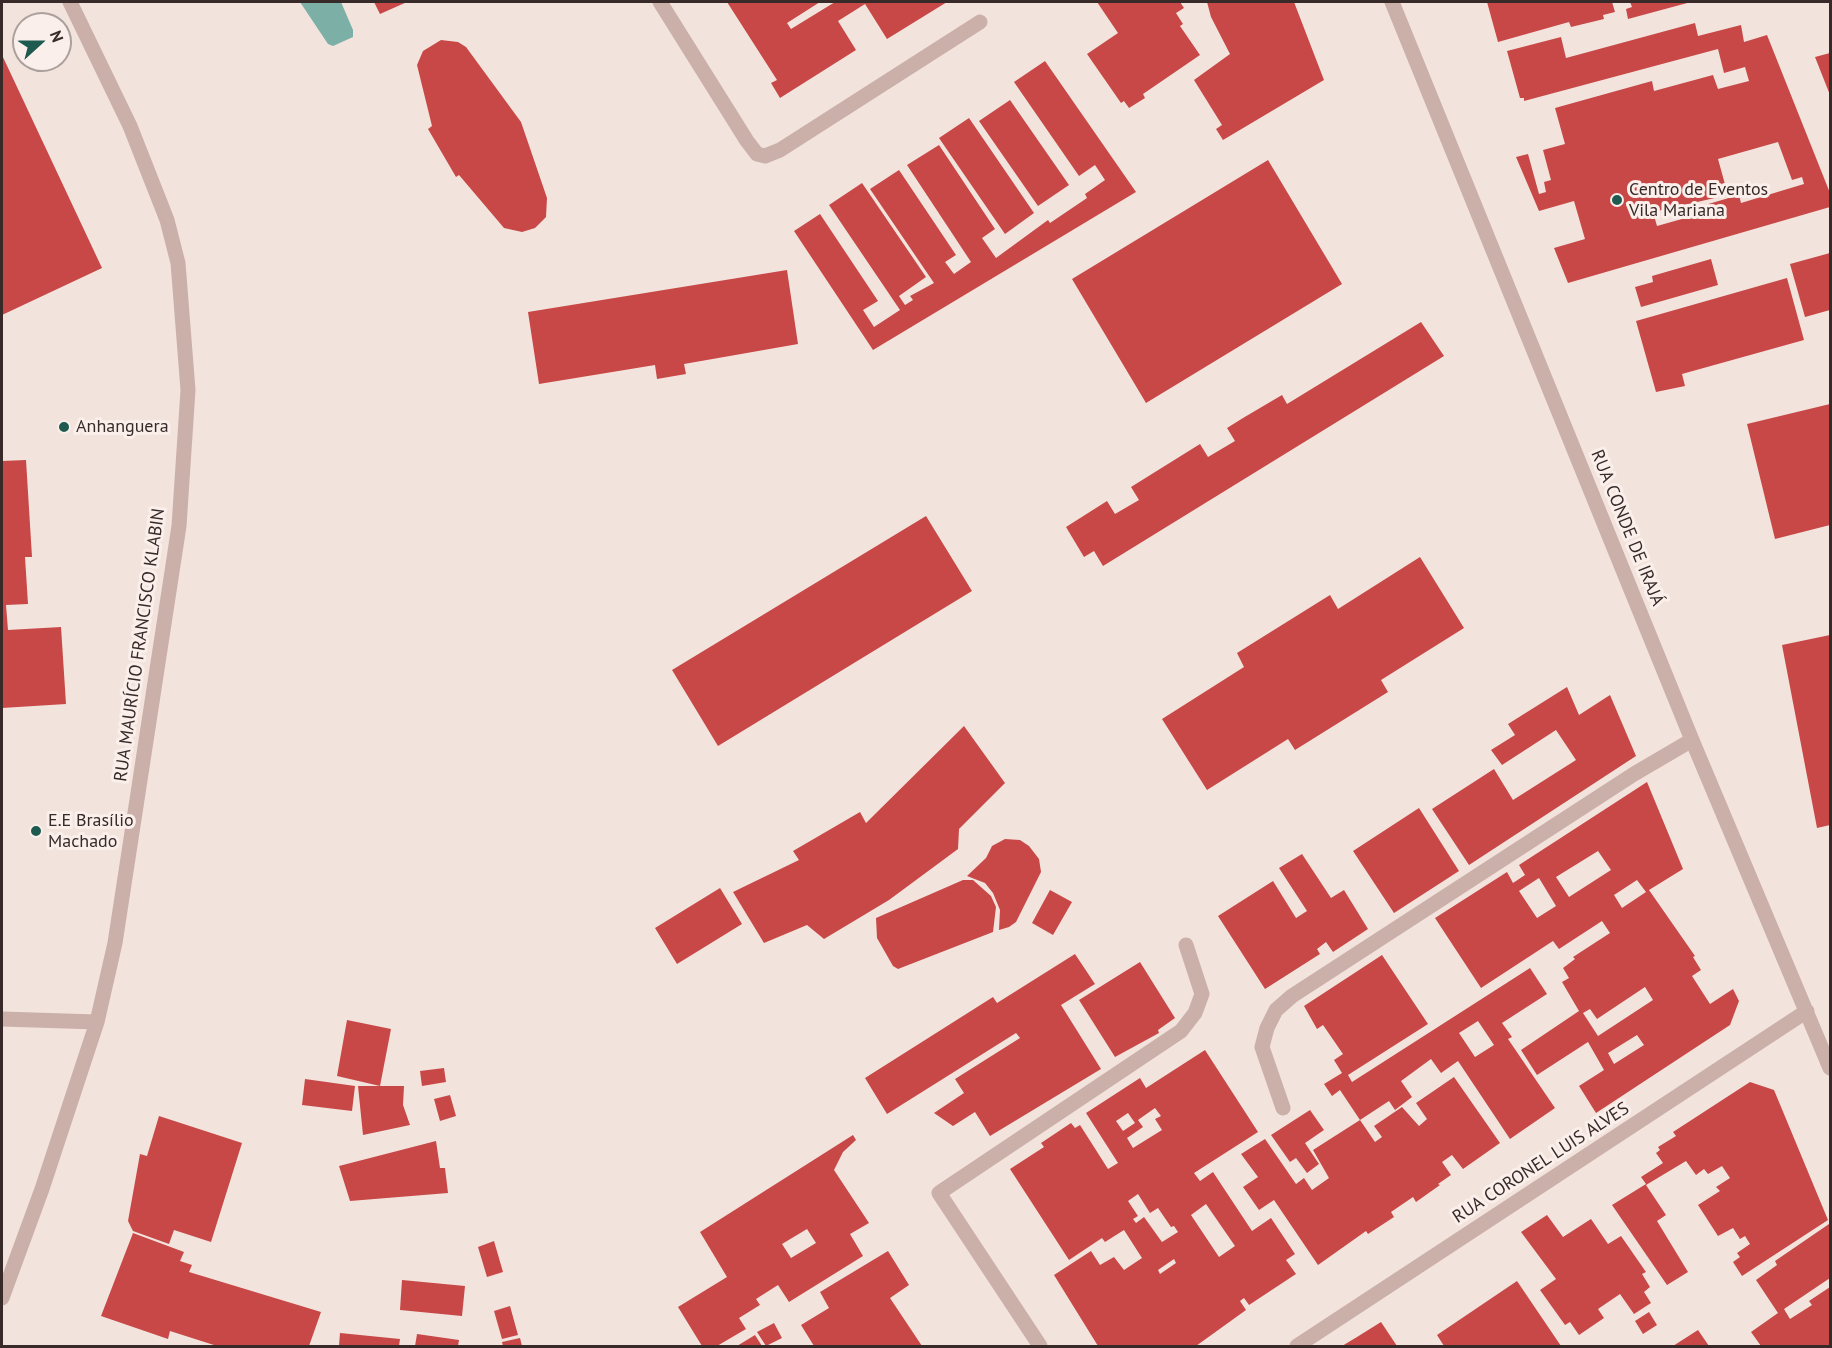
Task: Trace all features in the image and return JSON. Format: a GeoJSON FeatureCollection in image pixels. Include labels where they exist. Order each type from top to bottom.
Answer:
{"type":"FeatureCollection","features":[{"type":"Feature","properties":{"kind":"street","name":"RUA MAURÍCIO FRANCISCO KLABIN"},"geometry":{"type":"LineString","coordinates":[[2,1298],[42,1189],[96,1022],[115,943],[179,526],[188,390],[178,263],[167,220],[130,126],[70,2]]}},
{"type":"Feature","properties":{"kind":"street"},"geometry":{"type":"LineString","coordinates":[[660,2],[747,141],[757,154],[765,156],[780,150],[980,22]]}},
{"type":"Feature","properties":{"kind":"street","name":"RUA CONDE DE IRAJÁ"},"geometry":{"type":"LineString","coordinates":[[1392,2],[1692,740],[1830,1068]]}},
{"type":"Feature","properties":{"kind":"street"},"geometry":{"type":"LineString","coordinates":[[1283,1108],[1263,1047],[1267,1029],[1276,1010],[1292,996],[1350,958],[1634,774],[1692,740]]}},
{"type":"Feature","properties":{"kind":"street"},"geometry":{"type":"LineString","coordinates":[[1040,1347],[939,1193],[1181,1031],[1195,1013],[1202,994],[1186,945]]}},
{"type":"Feature","properties":{"kind":"street","name":"RUA CORONEL LUIS ALVES"},"geometry":{"type":"LineString","coordinates":[[1297,1347],[1807,1011]]}},
{"type":"Feature","properties":{"kind":"street"},"geometry":{"type":"LineString","coordinates":[[2,1020],[96,1022]]}},
{"type":"Feature","properties":{"kind":"water"},"geometry":{"type":"Polygon","coordinates":[[[300,2],[341,2],[353,30],[353,37],[333,46],[328,44],[300,2]]]}},
{"type":"Feature","properties":{"kind":"building"},"geometry":{"type":"Polygon","coordinates":[[[374,2],[407,2],[380,14],[374,2]]]}},
{"type":"Feature","properties":{"kind":"building"},"geometry":{"type":"Polygon","coordinates":[[[727,2],[820,2],[787,23],[791,29],[835,2],[947,2],[887,39],[865,4],[838,21],[856,50],[780,98],[771,83],[777,80],[727,2]]]}},
{"type":"Feature","properties":{"kind":"building"},"geometry":{"type":"Polygon","coordinates":[[[1097,2],[1180,2],[1184,8],[1176,13],[1183,24],[1180,26],[1200,55],[1143,94],[1145,98],[1129,108],[1124,101],[1121,103],[1087,54],[1118,33],[1097,2]]]}},
{"type":"Feature","properties":{"kind":"building"},"geometry":{"type":"Polygon","coordinates":[[[1207,2],[1294,2],[1324,80],[1223,140],[1216,129],[1222,125],[1194,80],[1230,54],[1211,17],[1207,2]]]}},
{"type":"Feature","properties":{"kind":"building"},"geometry":{"type":"Polygon","coordinates":[[[1487,2],[1612,2],[1615,12],[1603,15],[1604,19],[1571,27],[1569,22],[1498,42],[1487,2]]]}},
{"type":"Feature","properties":{"kind":"building"},"geometry":{"type":"Polygon","coordinates":[[[1630,2],[1691,2],[1628,19],[1626,9],[1632,7],[1630,2]]]}},
{"type":"Feature","properties":{"kind":"building"},"geometry":{"type":"Polygon","coordinates":[[[1695,23],[1698,36],[1741,25],[1744,42],[1767,35],[1830,193],[1830,207],[1568,283],[1554,248],[1585,239],[1574,201],[1539,211],[1516,157],[1528,154],[1539,194],[1546,192],[1544,182],[1551,180],[1543,150],[1565,144],[1555,108],[1652,81],[1654,91],[1713,75],[1718,89],[1749,81],[1745,67],[1724,73],[1718,49],[1524,101],[1524,98],[1520,98],[1507,51],[1561,37],[1566,58],[1695,23]],[[1778,142],[1718,159],[1728,195],[1653,212],[1657,226],[1689,217],[1688,210],[1739,195],[1741,203],[1804,184],[1802,177],[1792,180],[1778,142]]]}},
{"type":"Feature","properties":{"kind":"building"},"geometry":{"type":"Polygon","coordinates":[[[441,40],[458,42],[466,47],[521,122],[547,198],[546,217],[535,228],[522,232],[504,228],[459,175],[456,177],[428,129],[432,126],[417,65],[423,51],[441,40]]]}},
{"type":"Feature","properties":{"kind":"building"},"geometry":{"type":"Polygon","coordinates":[[[1830,53],[1830,95],[1815,57],[1830,53]]]}},
{"type":"Feature","properties":{"kind":"building"},"geometry":{"type":"Polygon","coordinates":[[[2,55],[102,268],[2,315],[2,55]]]}},
{"type":"Feature","properties":{"kind":"building"},"geometry":{"type":"Polygon","coordinates":[[[1045,61],[1136,192],[873,350],[794,231],[820,214],[878,301],[863,310],[874,327],[900,310],[829,205],[862,183],[926,277],[899,296],[905,305],[913,300],[910,296],[934,283],[870,189],[899,170],[956,255],[945,262],[954,274],[971,262],[907,165],[939,145],[995,229],[982,238],[996,258],[1048,220],[1050,223],[1087,198],[1085,194],[1105,180],[1095,165],[1079,176],[1014,82],[1045,61]]]}},
{"type":"Feature","properties":{"kind":"building"},"geometry":{"type":"Polygon","coordinates":[[[1010,100],[1069,185],[1038,206],[979,121],[1010,100]]]}},
{"type":"Feature","properties":{"kind":"building"},"geometry":{"type":"Polygon","coordinates":[[[969,118],[1034,213],[1005,234],[939,138],[969,118]]]}},
{"type":"Feature","properties":{"kind":"building"},"geometry":{"type":"Polygon","coordinates":[[[1268,160],[1342,284],[1146,403],[1072,279],[1268,160]]]}},
{"type":"Feature","properties":{"kind":"building"},"geometry":{"type":"Polygon","coordinates":[[[1830,253],[1830,310],[1805,317],[1790,264],[1830,253]]]}},
{"type":"Feature","properties":{"kind":"building"},"geometry":{"type":"Polygon","coordinates":[[[1711,259],[1718,285],[1641,307],[1635,287],[1653,282],[1652,276],[1711,259]]]}},
{"type":"Feature","properties":{"kind":"building"},"geometry":{"type":"Polygon","coordinates":[[[787,270],[798,344],[684,364],[686,374],[657,379],[655,365],[539,384],[528,312],[787,270]]]}},
{"type":"Feature","properties":{"kind":"building"},"geometry":{"type":"Polygon","coordinates":[[[1787,278],[1804,340],[1682,374],[1685,386],[1656,392],[1636,321],[1787,278]]]}},
{"type":"Feature","properties":{"kind":"building"},"geometry":{"type":"Polygon","coordinates":[[[1421,322],[1444,356],[1103,566],[1094,551],[1084,557],[1066,527],[1107,501],[1115,514],[1139,500],[1131,487],[1200,444],[1208,457],[1235,441],[1227,428],[1282,395],[1287,404],[1421,322]]]}},
{"type":"Feature","properties":{"kind":"building"},"geometry":{"type":"Polygon","coordinates":[[[1830,404],[1830,525],[1775,539],[1747,424],[1830,404]]]}},
{"type":"Feature","properties":{"kind":"building"},"geometry":{"type":"Polygon","coordinates":[[[26,460],[32,557],[25,557],[28,604],[6,605],[8,630],[61,627],[66,704],[2,708],[2,461],[26,460]]]}},
{"type":"Feature","properties":{"kind":"building"},"geometry":{"type":"Polygon","coordinates":[[[926,516],[972,591],[718,746],[672,670],[926,516]]]}},
{"type":"Feature","properties":{"kind":"building"},"geometry":{"type":"Polygon","coordinates":[[[1420,557],[1464,628],[1381,680],[1388,692],[1295,750],[1288,739],[1207,790],[1162,719],[1244,667],[1237,653],[1330,595],[1338,609],[1420,557]]]}},
{"type":"Feature","properties":{"kind":"building"},"geometry":{"type":"Polygon","coordinates":[[[1830,635],[1830,825],[1817,828],[1782,645],[1830,635]]]}},
{"type":"Feature","properties":{"kind":"building"},"geometry":{"type":"Polygon","coordinates":[[[1567,687],[1579,715],[1610,695],[1636,756],[1469,865],[1432,809],[1494,769],[1513,800],[1576,760],[1556,730],[1502,765],[1491,750],[1515,735],[1508,724],[1567,687]]]}},
{"type":"Feature","properties":{"kind":"building"},"geometry":{"type":"Polygon","coordinates":[[[964,726],[1005,783],[959,829],[958,849],[889,900],[824,939],[807,925],[764,943],[733,892],[799,860],[793,851],[860,812],[866,823],[964,726]]]}},
{"type":"Feature","properties":{"kind":"building"},"geometry":{"type":"Polygon","coordinates":[[[1647,782],[1683,869],[1649,890],[1695,956],[1693,957],[1701,970],[1692,976],[1710,1004],[1733,989],[1739,1001],[1730,1025],[1596,1113],[1579,1086],[1604,1070],[1588,1042],[1537,1075],[1521,1050],[1579,1011],[1562,982],[1569,978],[1563,968],[1575,959],[1573,957],[1610,933],[1602,921],[1559,949],[1553,941],[1481,988],[1435,918],[1507,872],[1513,883],[1525,875],[1519,865],[1647,782]],[[1598,851],[1556,877],[1569,897],[1611,870],[1598,851]],[[1539,878],[1519,891],[1537,918],[1556,906],[1539,878]],[[1637,880],[1614,895],[1622,908],[1646,892],[1637,880]],[[1645,987],[1597,1019],[1590,1009],[1583,1013],[1598,1036],[1653,1000],[1645,987]],[[1637,1035],[1608,1053],[1614,1064],[1644,1045],[1637,1035]]]}},
{"type":"Feature","properties":{"kind":"building"},"geometry":{"type":"Polygon","coordinates":[[[1419,808],[1459,871],[1394,913],[1353,851],[1419,808]]]}},
{"type":"Feature","properties":{"kind":"building"},"geometry":{"type":"Polygon","coordinates":[[[1005,839],[1020,840],[1029,846],[1039,859],[1041,872],[1016,922],[999,930],[1000,910],[993,893],[985,883],[967,876],[986,858],[992,846],[1005,839]]]}},
{"type":"Feature","properties":{"kind":"building"},"geometry":{"type":"Polygon","coordinates":[[[1302,854],[1331,898],[1344,890],[1368,929],[1333,952],[1326,942],[1317,949],[1320,954],[1265,989],[1218,916],[1273,881],[1296,918],[1307,911],[1279,868],[1302,854]]]}},
{"type":"Feature","properties":{"kind":"building"},"geometry":{"type":"Polygon","coordinates":[[[963,880],[973,880],[991,896],[996,907],[993,932],[898,969],[893,966],[877,938],[876,918],[963,880]]]}},
{"type":"Feature","properties":{"kind":"building"},"geometry":{"type":"Polygon","coordinates":[[[720,888],[742,924],[677,964],[655,928],[720,888]]]}},
{"type":"Feature","properties":{"kind":"building"},"geometry":{"type":"Polygon","coordinates":[[[1050,890],[1072,902],[1053,935],[1032,923],[1050,890]]]}},
{"type":"Feature","properties":{"kind":"building"},"geometry":{"type":"Polygon","coordinates":[[[1075,954],[1095,984],[1061,1005],[1101,1069],[990,1136],[975,1112],[953,1126],[934,1113],[964,1093],[955,1079],[1020,1038],[1016,1033],[887,1114],[865,1078],[993,997],[997,1003],[1075,954]]]}},
{"type":"Feature","properties":{"kind":"building"},"geometry":{"type":"Polygon","coordinates":[[[1382,955],[1428,1024],[1348,1075],[1352,1082],[1530,968],[1547,994],[1502,1023],[1512,1037],[1508,1039],[1555,1108],[1510,1139],[1458,1061],[1441,1073],[1431,1059],[1401,1081],[1412,1097],[1395,1110],[1389,1101],[1360,1120],[1340,1090],[1332,1096],[1324,1084],[1342,1073],[1334,1060],[1343,1054],[1323,1025],[1317,1029],[1304,1006],[1382,955]],[[1478,1021],[1459,1033],[1475,1057],[1494,1045],[1478,1021]]]}},
{"type":"Feature","properties":{"kind":"building"},"geometry":{"type":"Polygon","coordinates":[[[1140,962],[1175,1018],[1158,1030],[1159,1033],[1115,1057],[1079,1000],[1140,962]]]}},
{"type":"Feature","properties":{"kind":"building"},"geometry":{"type":"Polygon","coordinates":[[[347,1020],[391,1029],[380,1086],[337,1076],[347,1020]]]}},
{"type":"Feature","properties":{"kind":"building"},"geometry":{"type":"Polygon","coordinates":[[[1205,1050],[1258,1132],[1194,1173],[1200,1181],[1213,1172],[1252,1231],[1271,1218],[1295,1254],[1286,1260],[1296,1274],[1249,1305],[1244,1298],[1240,1301],[1246,1310],[1196,1346],[1098,1346],[1054,1275],[1091,1251],[1100,1265],[1114,1257],[1124,1270],[1142,1258],[1124,1230],[1105,1242],[1102,1238],[1069,1260],[1010,1169],[1044,1147],[1041,1143],[1071,1123],[1075,1128],[1080,1125],[1108,1169],[1118,1163],[1086,1113],[1140,1078],[1146,1088],[1205,1050]],[[1155,1108],[1138,1120],[1143,1127],[1127,1138],[1133,1148],[1162,1130],[1155,1119],[1161,1116],[1155,1108]],[[1128,1113],[1116,1121],[1123,1131],[1135,1123],[1128,1113]],[[1138,1194],[1128,1201],[1138,1216],[1133,1219],[1136,1223],[1144,1217],[1162,1242],[1178,1232],[1174,1226],[1171,1227],[1158,1208],[1150,1213],[1138,1194]],[[1206,1204],[1191,1215],[1219,1257],[1235,1246],[1206,1204]],[[1174,1259],[1158,1270],[1160,1274],[1176,1263],[1174,1259]]]}},
{"type":"Feature","properties":{"kind":"building"},"geometry":{"type":"Polygon","coordinates":[[[444,1068],[446,1082],[422,1086],[420,1071],[444,1068]]]}},
{"type":"Feature","properties":{"kind":"building"},"geometry":{"type":"Polygon","coordinates":[[[1454,1077],[1500,1143],[1463,1169],[1452,1155],[1442,1162],[1451,1175],[1438,1184],[1440,1185],[1416,1202],[1413,1197],[1391,1212],[1394,1217],[1368,1234],[1366,1231],[1318,1265],[1274,1200],[1259,1210],[1243,1187],[1258,1177],[1241,1154],[1265,1139],[1296,1184],[1304,1178],[1312,1190],[1329,1178],[1313,1150],[1360,1120],[1375,1142],[1382,1137],[1374,1126],[1402,1107],[1419,1126],[1427,1119],[1416,1103],[1454,1077]]]}},
{"type":"Feature","properties":{"kind":"building"},"geometry":{"type":"Polygon","coordinates":[[[305,1079],[355,1086],[352,1111],[302,1105],[305,1079]]]}},
{"type":"Feature","properties":{"kind":"building"},"geometry":{"type":"Polygon","coordinates":[[[1750,1082],[1774,1090],[1828,1220],[1742,1276],[1733,1262],[1740,1257],[1737,1253],[1750,1244],[1745,1236],[1740,1239],[1733,1228],[1718,1236],[1698,1205],[1720,1191],[1716,1187],[1730,1178],[1722,1166],[1708,1174],[1704,1169],[1696,1175],[1686,1161],[1646,1185],[1666,1215],[1657,1221],[1688,1272],[1667,1285],[1612,1205],[1646,1184],[1641,1177],[1663,1163],[1656,1153],[1660,1150],[1658,1147],[1676,1136],[1673,1132],[1750,1082]]]}},
{"type":"Feature","properties":{"kind":"building"},"geometry":{"type":"Polygon","coordinates":[[[358,1086],[404,1086],[403,1105],[410,1125],[363,1135],[358,1086]]]}},
{"type":"Feature","properties":{"kind":"building"},"geometry":{"type":"Polygon","coordinates":[[[450,1095],[456,1116],[440,1121],[434,1099],[450,1095]]]}},
{"type":"Feature","properties":{"kind":"building"},"geometry":{"type":"Polygon","coordinates":[[[1310,1110],[1324,1130],[1305,1143],[1319,1164],[1307,1173],[1296,1158],[1290,1162],[1271,1135],[1310,1110]]]}},
{"type":"Feature","properties":{"kind":"building"},"geometry":{"type":"Polygon","coordinates":[[[159,1116],[242,1143],[211,1242],[174,1230],[169,1244],[133,1231],[128,1221],[140,1154],[147,1156],[159,1116]]]}},
{"type":"Feature","properties":{"kind":"building"},"geometry":{"type":"Polygon","coordinates":[[[853,1135],[856,1140],[843,1152],[834,1170],[869,1223],[850,1234],[863,1256],[789,1302],[778,1285],[756,1299],[760,1305],[739,1318],[746,1329],[717,1346],[702,1346],[678,1307],[727,1277],[700,1232],[853,1135]],[[807,1229],[782,1244],[791,1258],[816,1243],[807,1229]]]}},
{"type":"Feature","properties":{"kind":"building"},"geometry":{"type":"Polygon","coordinates":[[[436,1141],[440,1168],[445,1168],[448,1193],[350,1201],[339,1166],[436,1141]]]}},
{"type":"Feature","properties":{"kind":"building"},"geometry":{"type":"Polygon","coordinates":[[[1547,1215],[1563,1237],[1591,1219],[1608,1244],[1621,1236],[1646,1272],[1642,1274],[1650,1287],[1644,1292],[1651,1303],[1634,1314],[1620,1294],[1598,1309],[1604,1318],[1579,1335],[1570,1322],[1565,1325],[1540,1290],[1556,1279],[1521,1232],[1547,1215]]]}},
{"type":"Feature","properties":{"kind":"building"},"geometry":{"type":"Polygon","coordinates":[[[1829,1224],[1830,1278],[1784,1309],[1790,1319],[1812,1305],[1809,1301],[1830,1287],[1830,1346],[1761,1346],[1751,1332],[1778,1313],[1756,1280],[1777,1265],[1775,1261],[1829,1224]]]}},
{"type":"Feature","properties":{"kind":"building"},"geometry":{"type":"Polygon","coordinates":[[[133,1233],[184,1252],[180,1261],[192,1265],[189,1272],[321,1312],[309,1346],[217,1346],[170,1331],[168,1339],[101,1316],[133,1233]]]}},
{"type":"Feature","properties":{"kind":"building"},"geometry":{"type":"Polygon","coordinates":[[[494,1241],[503,1272],[487,1277],[478,1247],[494,1241]]]}},
{"type":"Feature","properties":{"kind":"building"},"geometry":{"type":"Polygon","coordinates":[[[888,1251],[909,1285],[890,1298],[922,1346],[814,1346],[801,1325],[829,1308],[820,1292],[888,1251]]]}},
{"type":"Feature","properties":{"kind":"building"},"geometry":{"type":"Polygon","coordinates":[[[402,1280],[465,1286],[462,1316],[400,1310],[402,1280]]]}},
{"type":"Feature","properties":{"kind":"building"},"geometry":{"type":"Polygon","coordinates":[[[1517,1281],[1561,1346],[1444,1346],[1437,1335],[1517,1281]]]}},
{"type":"Feature","properties":{"kind":"building"},"geometry":{"type":"Polygon","coordinates":[[[510,1306],[518,1335],[502,1339],[494,1311],[510,1306]]]}},
{"type":"Feature","properties":{"kind":"building"},"geometry":{"type":"Polygon","coordinates":[[[1649,1312],[1657,1325],[1643,1334],[1635,1321],[1649,1312]]]}},
{"type":"Feature","properties":{"kind":"building"},"geometry":{"type":"Polygon","coordinates":[[[1381,1322],[1397,1346],[1342,1346],[1357,1337],[1381,1322]]]}},
{"type":"Feature","properties":{"kind":"building"},"geometry":{"type":"Polygon","coordinates":[[[774,1323],[782,1338],[766,1346],[757,1332],[774,1323]]]}},
{"type":"Feature","properties":{"kind":"building"},"geometry":{"type":"Polygon","coordinates":[[[1698,1330],[1709,1346],[1673,1346],[1698,1330]]]}},
{"type":"Feature","properties":{"kind":"building"},"geometry":{"type":"Polygon","coordinates":[[[340,1333],[400,1339],[399,1346],[339,1346],[340,1333]]]}},
{"type":"Feature","properties":{"kind":"building"},"geometry":{"type":"Polygon","coordinates":[[[417,1334],[459,1340],[458,1346],[415,1346],[417,1334]]]}},
{"type":"Feature","properties":{"kind":"building"},"geometry":{"type":"Polygon","coordinates":[[[755,1335],[762,1346],[737,1346],[755,1335]]]}},
{"type":"Feature","properties":{"kind":"building"},"geometry":{"type":"Polygon","coordinates":[[[520,1338],[522,1346],[503,1346],[502,1342],[520,1338]]]}},
{"type":"Feature","properties":{"kind":"place","name":"Centro de Eventos Vila Mariana"},"geometry":{"type":"Point","coordinates":[1617,200]}},
{"type":"Feature","properties":{"kind":"place","name":"Anhanguera"},"geometry":{"type":"Point","coordinates":[64,427]}},
{"type":"Feature","properties":{"kind":"place","name":"E.E Brasílio Machado"},"geometry":{"type":"Point","coordinates":[36,831]}}]}
